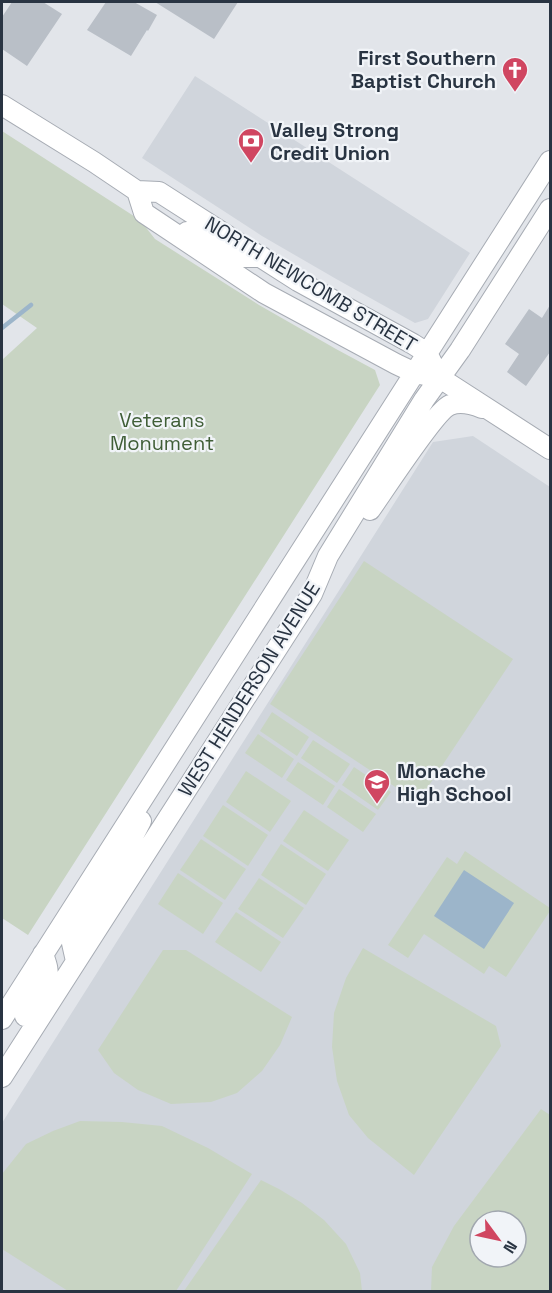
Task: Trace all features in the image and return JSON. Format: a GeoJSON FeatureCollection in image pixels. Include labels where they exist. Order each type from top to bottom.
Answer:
{"type":"FeatureCollection","features":[{"type":"Feature","properties":{"kind":"main road","name":"NORTH NEWCOMB STREET"},"geometry":{"type":"LineString","coordinates":[[2,105],[137,191],[159,192],[298,281],[427,353],[440,378]]}},
{"type":"Feature","properties":{"kind":"main road","name":"WEST HENDERSON AVENUE"},"geometry":{"type":"LineString","coordinates":[[2,1019],[550,161]]}},
{"type":"Feature","properties":{"kind":"main road","name":"NORTH NEWCOMB STREET"},"geometry":{"type":"LineString","coordinates":[[137,191],[144,213],[264,293],[415,373],[440,378],[550,449]]}},
{"type":"Feature","properties":{"kind":"main road","name":"WEST HENDERSON AVENUE"},"geometry":{"type":"LineString","coordinates":[[2,1077],[312,594],[328,556],[424,400],[460,350],[550,209]]}},
{"type":"Feature","properties":{"kind":"main road"},"geometry":{"type":"LineString","coordinates":[[166,229],[197,233],[235,257],[262,257]]}},
{"type":"Feature","properties":{"kind":"main road"},"geometry":{"type":"LineString","coordinates":[[312,594],[441,411],[447,406],[456,404],[471,404],[494,411]]}},
{"type":"Feature","properties":{"kind":"main road"},"geometry":{"type":"LineString","coordinates":[[76,961],[72,943],[80,922],[124,854],[141,819],[145,795]]}},
{"type":"Feature","properties":{"kind":"main road"},"geometry":{"type":"LineString","coordinates":[[2,1054],[47,978],[49,972],[43,954]]}},
{"type":"Feature","properties":{"kind":"shaded area"},"geometry":{"type":"Polygon","coordinates":[[[195,76],[470,253],[428,319],[415,323],[338,280],[262,236],[142,158],[195,76]]]}},
{"type":"Feature","properties":{"kind":"shaded area","name":"Monache High School"},"geometry":{"type":"Polygon","coordinates":[[[473,436],[550,487],[550,1291],[2,1291],[2,1123],[433,442],[473,436]]]}},
{"type":"Feature","properties":{"kind":"green space","name":"Veterans Monument"},"geometry":{"type":"Polygon","coordinates":[[[2,131],[140,220],[155,239],[259,305],[375,370],[380,385],[28,935],[2,918],[2,360],[37,328],[2,304],[2,131]]]}},
{"type":"Feature","properties":{"kind":"green space"},"geometry":{"type":"Polygon","coordinates":[[[364,561],[513,659],[418,802],[270,704],[364,561]]]}},
{"type":"Feature","properties":{"kind":"green space"},"geometry":{"type":"Polygon","coordinates":[[[272,712],[309,737],[297,756],[260,731],[272,712]]]}},
{"type":"Feature","properties":{"kind":"green space"},"geometry":{"type":"Polygon","coordinates":[[[258,734],[294,759],[282,778],[245,753],[258,734]]]}},
{"type":"Feature","properties":{"kind":"green space"},"geometry":{"type":"Polygon","coordinates":[[[313,740],[350,764],[337,783],[301,758],[313,740]]]}},
{"type":"Feature","properties":{"kind":"green space"},"geometry":{"type":"Polygon","coordinates":[[[298,762],[335,786],[323,805],[286,780],[298,762]]]}},
{"type":"Feature","properties":{"kind":"green space"},"geometry":{"type":"Polygon","coordinates":[[[354,767],[391,792],[378,810],[342,785],[354,767]]]}},
{"type":"Feature","properties":{"kind":"green space"},"geometry":{"type":"Polygon","coordinates":[[[246,771],[291,801],[270,832],[226,802],[246,771]]]}},
{"type":"Feature","properties":{"kind":"green space"},"geometry":{"type":"Polygon","coordinates":[[[339,789],[376,814],[363,832],[327,807],[339,789]]]}},
{"type":"Feature","properties":{"kind":"green space"},"geometry":{"type":"Polygon","coordinates":[[[223,805],[268,835],[248,866],[203,836],[223,805]]]}},
{"type":"Feature","properties":{"kind":"green space"},"geometry":{"type":"Polygon","coordinates":[[[304,810],[349,840],[328,871],[283,841],[304,810]]]}},
{"type":"Feature","properties":{"kind":"green space"},"geometry":{"type":"Polygon","coordinates":[[[201,839],[246,869],[225,900],[180,870],[201,839]]]}},
{"type":"Feature","properties":{"kind":"green space"},"geometry":{"type":"Polygon","coordinates":[[[281,844],[326,874],[306,905],[261,875],[281,844]]]}},
{"type":"Feature","properties":{"kind":"green space"},"geometry":{"type":"Polygon","coordinates":[[[465,851],[550,908],[506,977],[489,966],[484,974],[424,934],[408,958],[388,945],[447,857],[457,864],[465,851]]]}},
{"type":"Feature","properties":{"kind":"green space"},"geometry":{"type":"Polygon","coordinates":[[[178,873],[223,903],[203,934],[158,904],[178,873]]]}},
{"type":"Feature","properties":{"kind":"green space"},"geometry":{"type":"Polygon","coordinates":[[[259,878],[304,908],[283,938],[238,909],[259,878]]]}},
{"type":"Feature","properties":{"kind":"green space"},"geometry":{"type":"Polygon","coordinates":[[[236,912],[281,942],[261,972],[215,942],[236,912]]]}},
{"type":"Feature","properties":{"kind":"green space"},"geometry":{"type":"Polygon","coordinates":[[[363,948],[496,1026],[501,1046],[414,1175],[368,1138],[349,1115],[337,1081],[332,1047],[334,1013],[346,978],[363,948]]]}},
{"type":"Feature","properties":{"kind":"green space"},"geometry":{"type":"Polygon","coordinates":[[[163,950],[186,950],[292,1017],[280,1045],[262,1071],[237,1093],[211,1102],[171,1104],[138,1090],[114,1073],[98,1050],[163,950]]]}},
{"type":"Feature","properties":{"kind":"green space"},"geometry":{"type":"Polygon","coordinates":[[[541,1109],[550,1115],[550,1291],[431,1291],[432,1267],[454,1226],[541,1109]]]}},
{"type":"Feature","properties":{"kind":"green space"},"geometry":{"type":"Polygon","coordinates":[[[80,1121],[162,1126],[208,1148],[252,1174],[176,1291],[68,1291],[2,1249],[2,1174],[26,1144],[80,1121]]]}},
{"type":"Feature","properties":{"kind":"green space"},"geometry":{"type":"Polygon","coordinates":[[[261,1180],[302,1203],[324,1220],[346,1244],[360,1273],[362,1291],[184,1291],[261,1180]]]}},
{"type":"Feature","properties":{"kind":"water"},"geometry":{"type":"Polygon","coordinates":[[[464,870],[514,903],[484,949],[434,916],[464,870]]]}},
{"type":"Feature","properties":{"kind":"building"},"geometry":{"type":"Polygon","coordinates":[[[12,2],[43,2],[62,14],[27,66],[2,49],[2,17],[12,2]]]}},
{"type":"Feature","properties":{"kind":"building"},"geometry":{"type":"Polygon","coordinates":[[[106,2],[134,2],[157,15],[131,56],[87,30],[106,2]]]}},
{"type":"Feature","properties":{"kind":"building"},"geometry":{"type":"Polygon","coordinates":[[[155,2],[238,2],[214,39],[155,2]]]}},
{"type":"Feature","properties":{"kind":"building"},"geometry":{"type":"Polygon","coordinates":[[[550,305],[550,352],[526,386],[507,372],[519,354],[505,344],[529,309],[542,318],[550,305]]]}},
{"type":"Feature","properties":{"kind":"waterway"},"geometry":{"type":"LineString","coordinates":[[2,328],[31,305]]}},
{"type":"Feature","properties":{"kind":"place","name":"First Southern Baptist Church"},"geometry":{"type":"Point","coordinates":[515,93]}},
{"type":"Feature","properties":{"kind":"place","name":"Valley Strong Credit Union"},"geometry":{"type":"Point","coordinates":[251,164]}},
{"type":"Feature","properties":{"kind":"place","name":"Monache High School"},"geometry":{"type":"Point","coordinates":[377,805]}}]}
